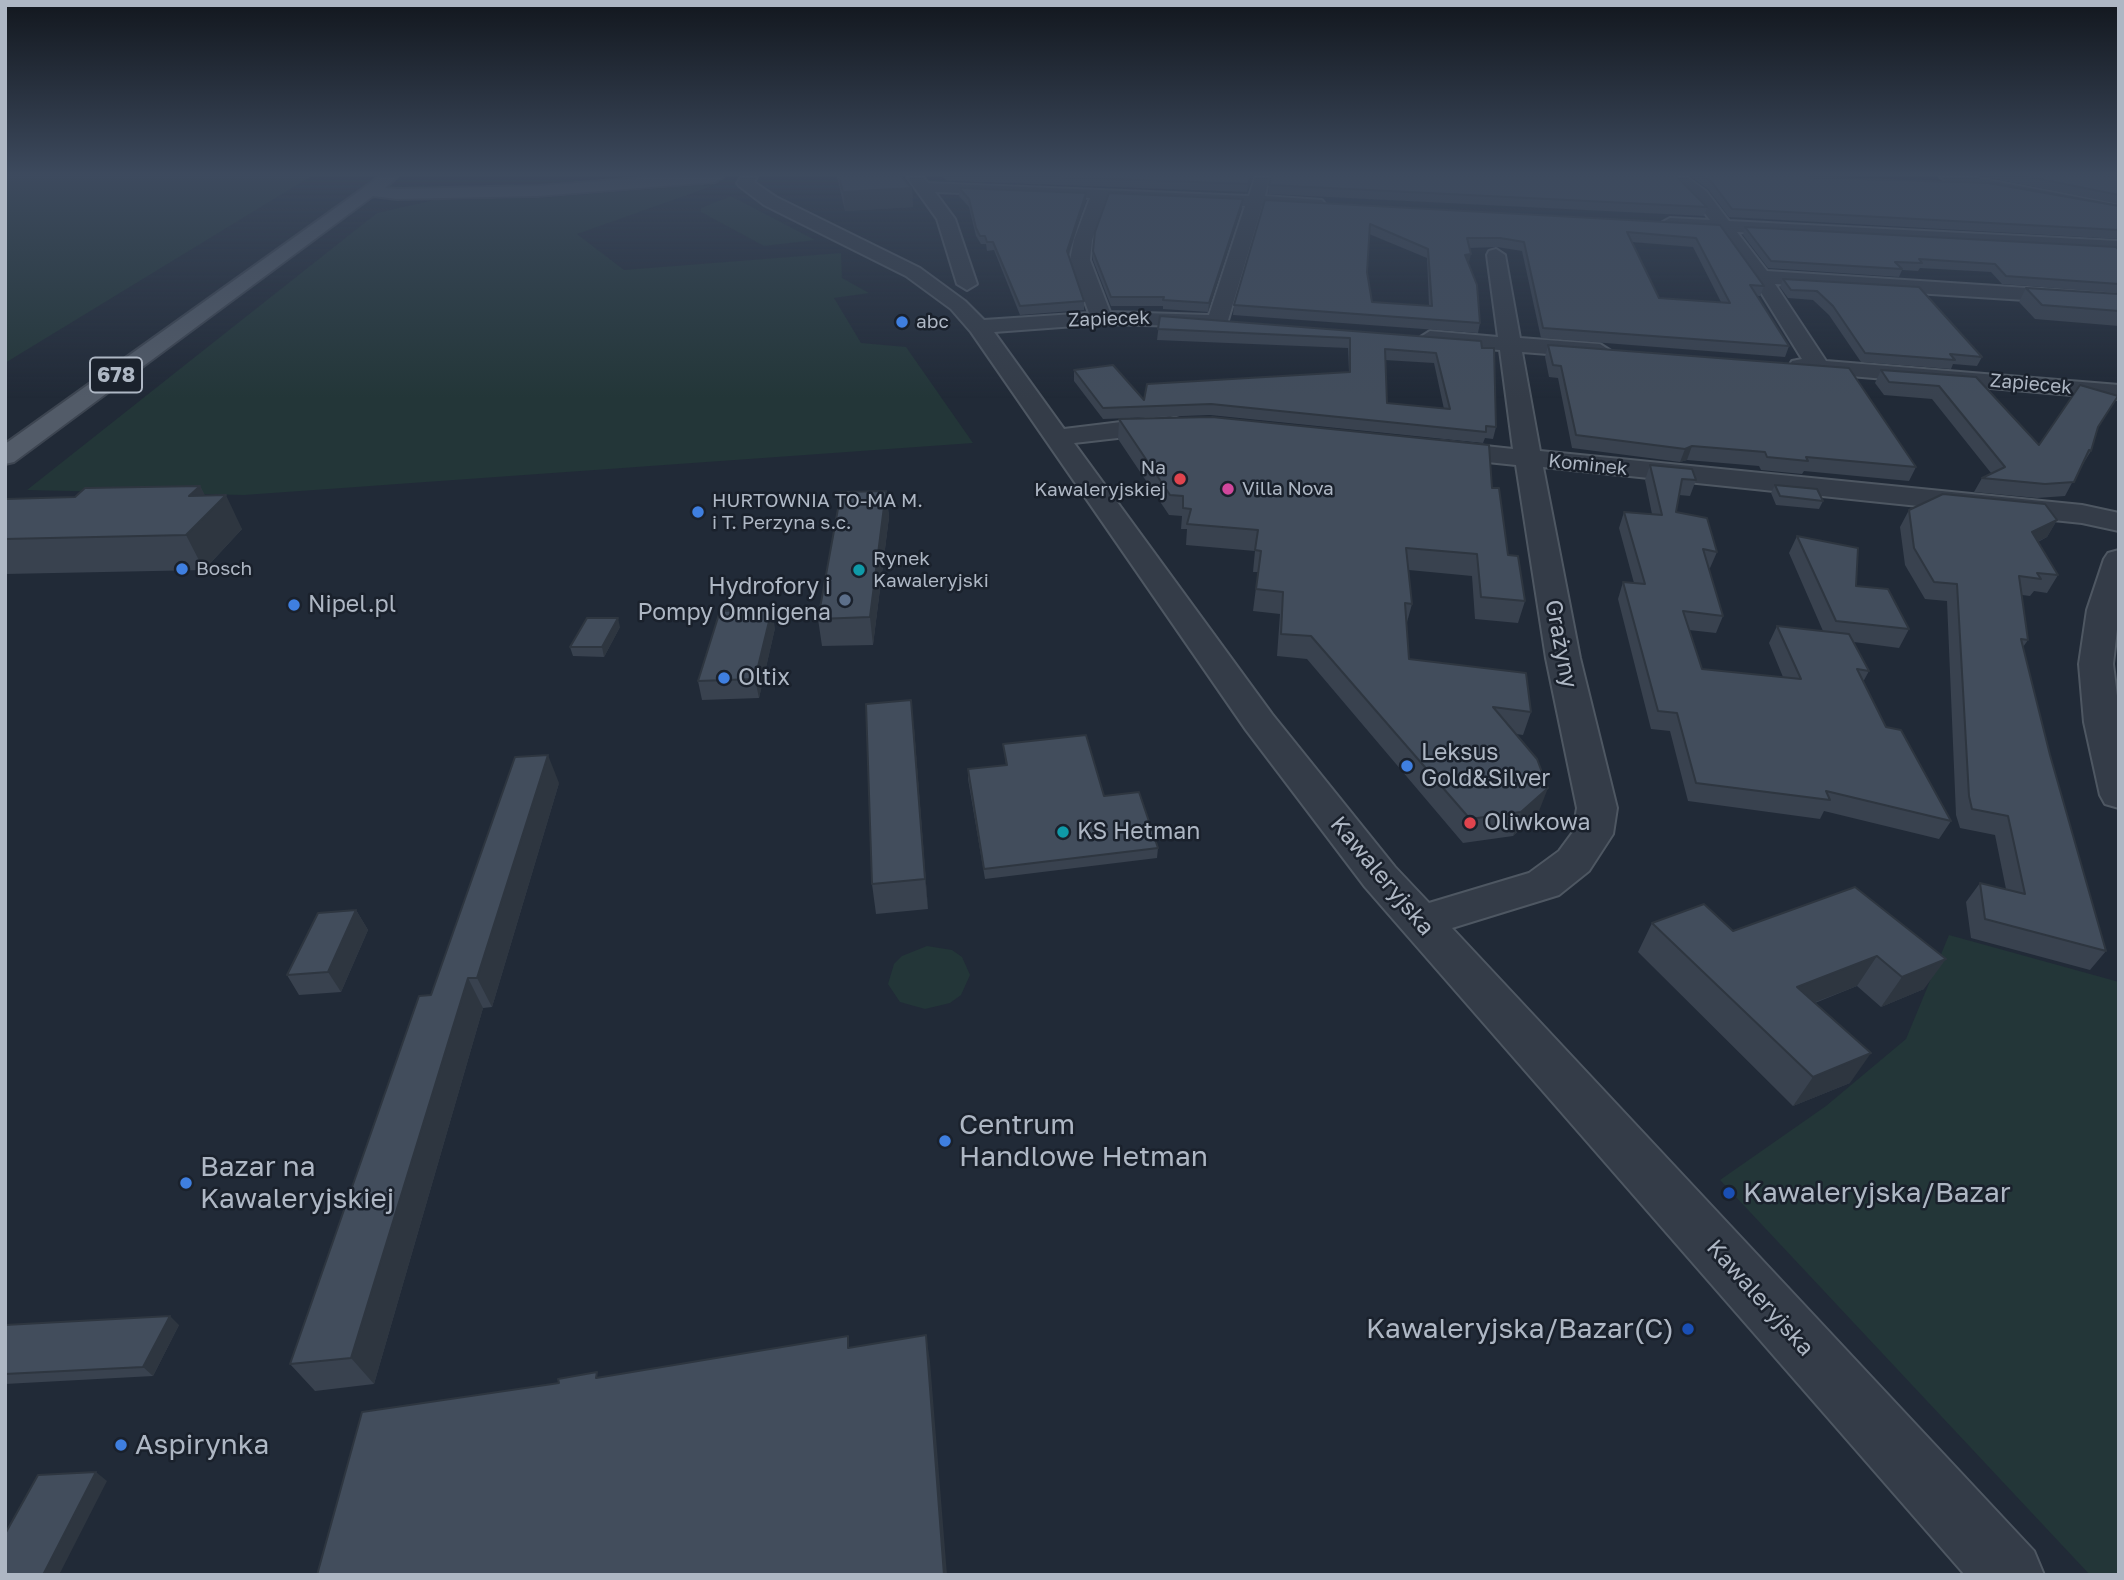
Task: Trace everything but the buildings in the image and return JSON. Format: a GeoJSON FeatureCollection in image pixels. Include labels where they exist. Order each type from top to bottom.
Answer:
{"type":"FeatureCollection","features":[{"type":"Feature","properties":{"kind":"main road"},"geometry":{"type":"LineString","coordinates":[[243,259],[255,251]]}},
{"type":"Feature","properties":{"kind":"main road","name":"678"},"geometry":{"type":"LineString","coordinates":[[5,456],[277,251]]}},
{"type":"Feature","properties":{"kind":"street","name":"Kawaleryjska"},"geometry":{"type":"LineString","coordinates":[[869,251],[913,272],[958,305],[979,327],[1259,722],[1380,877],[2010,1575]]}},
{"type":"Feature","properties":{"kind":"street"},"geometry":{"type":"LineString","coordinates":[[956,251],[967,284]]}},
{"type":"Feature","properties":{"kind":"street"},"geometry":{"type":"LineString","coordinates":[[1081,251],[1080,260],[1102,318]]}},
{"type":"Feature","properties":{"kind":"street"},"geometry":{"type":"LineString","coordinates":[[1217,322],[1239,251]]}},
{"type":"Feature","properties":{"kind":"street"},"geometry":{"type":"LineString","coordinates":[[1742,251],[1761,276],[1819,368]]}},
{"type":"Feature","properties":{"kind":"street","name":"Grażyny"},"geometry":{"type":"LineString","coordinates":[[1420,922],[1544,884],[1574,861],[1593,834],[1597,808],[1563,658],[1496,255]]}},
{"type":"Feature","properties":{"kind":"street"},"geometry":{"type":"LineString","coordinates":[[1761,276],[2119,300]]}},
{"type":"Feature","properties":{"kind":"street","name":"Zapiecek"},"geometry":{"type":"LineString","coordinates":[[979,327],[1102,318],[1245,324]]}},
{"type":"Feature","properties":{"kind":"street"},"geometry":{"type":"LineString","coordinates":[[1408,337],[1617,352]]}},
{"type":"Feature","properties":{"kind":"street","name":"Zapiecek"},"geometry":{"type":"LineString","coordinates":[[1778,365],[2119,391]]}},
{"type":"Feature","properties":{"kind":"street"},"geometry":{"type":"LineString","coordinates":[[1057,436],[1135,426],[1196,425]]}},
{"type":"Feature","properties":{"kind":"street","name":"Kominek"},"geometry":{"type":"LineString","coordinates":[[1412,446],[2082,514],[2119,522]]}},
{"type":"Feature","properties":{"kind":"street"},"geometry":{"type":"LineString","coordinates":[[2119,559],[2111,612],[2096,664],[2102,722],[2119,795]]}},
{"type":"Feature","properties":{"kind":"shaded area"},"geometry":{"type":"Polygon","coordinates":[[[5,251],[189,251],[5,363],[5,251]]]}},
{"type":"Feature","properties":{"kind":"shaded area"},"geometry":{"type":"Polygon","coordinates":[[[329,251],[599,251],[624,270],[841,253],[842,278],[869,293],[834,298],[861,343],[906,347],[973,443],[244,495],[27,490],[329,251]]]}},
{"type":"Feature","properties":{"kind":"shaded area"},"geometry":{"type":"Polygon","coordinates":[[[1949,935],[2119,982],[2119,1575],[2090,1575],[1720,1180],[1826,1106],[1906,1039],[1949,935]]]}},
{"type":"Feature","properties":{"kind":"shaded area"},"geometry":{"type":"Polygon","coordinates":[[[927,946],[952,950],[962,957],[970,975],[961,995],[950,1003],[925,1009],[900,1002],[888,984],[894,964],[902,956],[927,946]]]}},
{"type":"Feature","properties":{"kind":"place","name":"abc"},"geometry":{"type":"Point","coordinates":[902,322]}},
{"type":"Feature","properties":{"kind":"place","name":"Na Kawaleryjskiej"},"geometry":{"type":"Point","coordinates":[1180,479]}},
{"type":"Feature","properties":{"kind":"place","name":"Villa Nova"},"geometry":{"type":"Point","coordinates":[1228,489]}},
{"type":"Feature","properties":{"kind":"place","name":"HURTOWNIA TO-MA M. i T. Perzyna s.c."},"geometry":{"type":"Point","coordinates":[698,512]}},
{"type":"Feature","properties":{"kind":"place","name":"Bosch"},"geometry":{"type":"Point","coordinates":[182,569]}},
{"type":"Feature","properties":{"kind":"place","name":"Rynek Kawaleryjski"},"geometry":{"type":"Point","coordinates":[859,570]}},
{"type":"Feature","properties":{"kind":"place","name":"Hydrofory i Pompy Omnigena"},"geometry":{"type":"Point","coordinates":[845,600]}},
{"type":"Feature","properties":{"kind":"place","name":"Nipel.pl"},"geometry":{"type":"Point","coordinates":[294,605]}},
{"type":"Feature","properties":{"kind":"place","name":"Oltix"},"geometry":{"type":"Point","coordinates":[724,678]}},
{"type":"Feature","properties":{"kind":"place","name":"Leksus Gold&Silver"},"geometry":{"type":"Point","coordinates":[1407,766]}},
{"type":"Feature","properties":{"kind":"place","name":"Oliwkowa"},"geometry":{"type":"Point","coordinates":[1470,823]}},
{"type":"Feature","properties":{"kind":"place","name":"KS Hetman"},"geometry":{"type":"Point","coordinates":[1063,832]}},
{"type":"Feature","properties":{"kind":"place","name":"Centrum Handlowe Hetman"},"geometry":{"type":"Point","coordinates":[945,1141]}},
{"type":"Feature","properties":{"kind":"place","name":"Bazar na Kawaleryjskiej"},"geometry":{"type":"Point","coordinates":[186,1183]}},
{"type":"Feature","properties":{"kind":"place","name":"Kawaleryjska/Bazar"},"geometry":{"type":"Point","coordinates":[1729,1193]}},
{"type":"Feature","properties":{"kind":"place","name":"Kawaleryjska/Bazar(C)"},"geometry":{"type":"Point","coordinates":[1688,1329]}},
{"type":"Feature","properties":{"kind":"place","name":"Aspirynka"},"geometry":{"type":"Point","coordinates":[121,1445]}}]}
